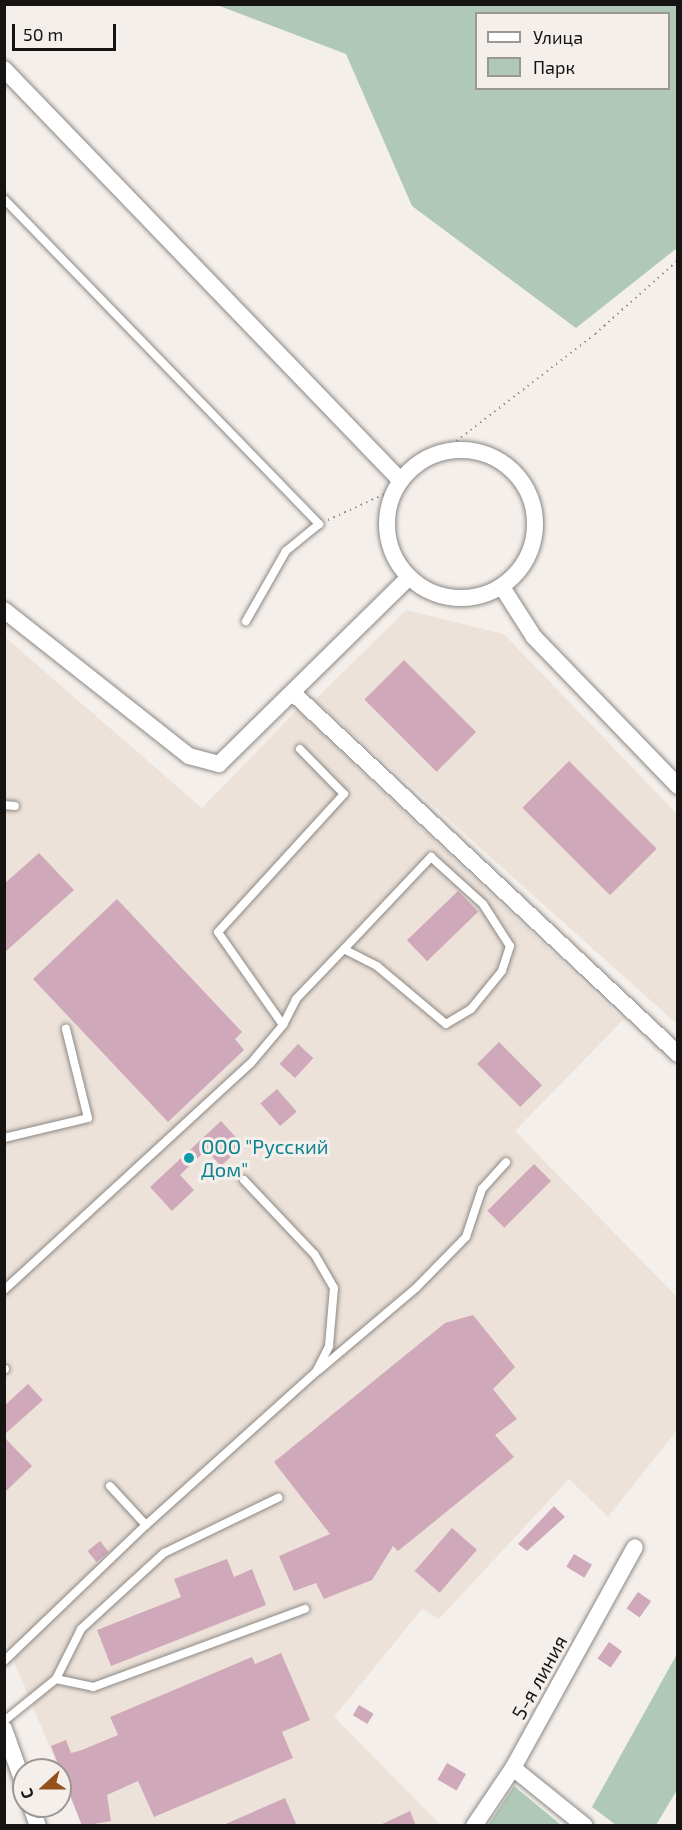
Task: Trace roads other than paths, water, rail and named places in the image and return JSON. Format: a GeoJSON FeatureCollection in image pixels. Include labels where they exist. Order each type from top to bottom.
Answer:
{"type":"FeatureCollection","features":[{"type":"Feature","properties":{"kind":"street"},"geometry":{"type":"LineString","coordinates":[[4,69],[397,485]]}},
{"type":"Feature","properties":{"kind":"street"},"geometry":{"type":"LineString","coordinates":[[472,451],[500,461],[526,490],[534,509],[534,539],[523,566],[502,587],[470,599],[448,597],[408,578],[391,552],[386,521],[397,485],[419,462],[442,452],[472,451]]}},
{"type":"Feature","properties":{"kind":"street"},"geometry":{"type":"LineString","coordinates":[[4,610],[197,762],[229,760],[408,578]]}},
{"type":"Feature","properties":{"kind":"street"},"geometry":{"type":"LineString","coordinates":[[502,587],[534,637],[678,786]]}},
{"type":"Feature","properties":{"kind":"street"},"geometry":{"type":"LineString","coordinates":[[294,694],[678,1054]]}},
{"type":"Feature","properties":{"kind":"street","name":"5-я линия"},"geometry":{"type":"LineString","coordinates":[[474,1826],[513,1768],[635,1547]]}},
{"type":"Feature","properties":{"kind":"street"},"geometry":{"type":"LineString","coordinates":[[4,1729],[14,1758]]}},
{"type":"Feature","properties":{"kind":"street"},"geometry":{"type":"LineString","coordinates":[[513,1768],[585,1826]]}},
{"type":"Feature","properties":{"kind":"lane"},"geometry":{"type":"LineString","coordinates":[[4,199],[319,524],[286,551],[246,621]]}},
{"type":"Feature","properties":{"kind":"lane"},"geometry":{"type":"LineString","coordinates":[[283,1025],[218,932],[344,794],[300,749]]}},
{"type":"Feature","properties":{"kind":"lane"},"geometry":{"type":"LineString","coordinates":[[4,805],[15,806]]}},
{"type":"Feature","properties":{"kind":"lane"},"geometry":{"type":"LineString","coordinates":[[4,1290],[242,1071],[283,1025],[296,999],[431,857],[483,904],[510,946],[502,971],[471,1009],[446,1024],[377,966],[344,949]]}},
{"type":"Feature","properties":{"kind":"lane"},"geometry":{"type":"LineString","coordinates":[[4,1138],[88,1118],[66,1029]]}},
{"type":"Feature","properties":{"kind":"lane"},"geometry":{"type":"LineString","coordinates":[[4,1661],[146,1524],[316,1372],[416,1288],[466,1237],[482,1189],[506,1162]]}},
{"type":"Feature","properties":{"kind":"lane"},"geometry":{"type":"LineString","coordinates":[[244,1180],[314,1254],[334,1288],[329,1346],[316,1372]]}},
{"type":"Feature","properties":{"kind":"lane"},"geometry":{"type":"LineString","coordinates":[[110,1486],[146,1524]]}},
{"type":"Feature","properties":{"kind":"lane"},"geometry":{"type":"LineString","coordinates":[[4,1721],[56,1679],[81,1629],[164,1553],[278,1498]]}},
{"type":"Feature","properties":{"kind":"lane"},"geometry":{"type":"LineString","coordinates":[[56,1679],[93,1687],[305,1609]]}},
{"type":"Feature","properties":{"kind":"place","name":"ООО \"Русский Дом\""},"geometry":{"type":"Point","coordinates":[189,1158]}}]}
